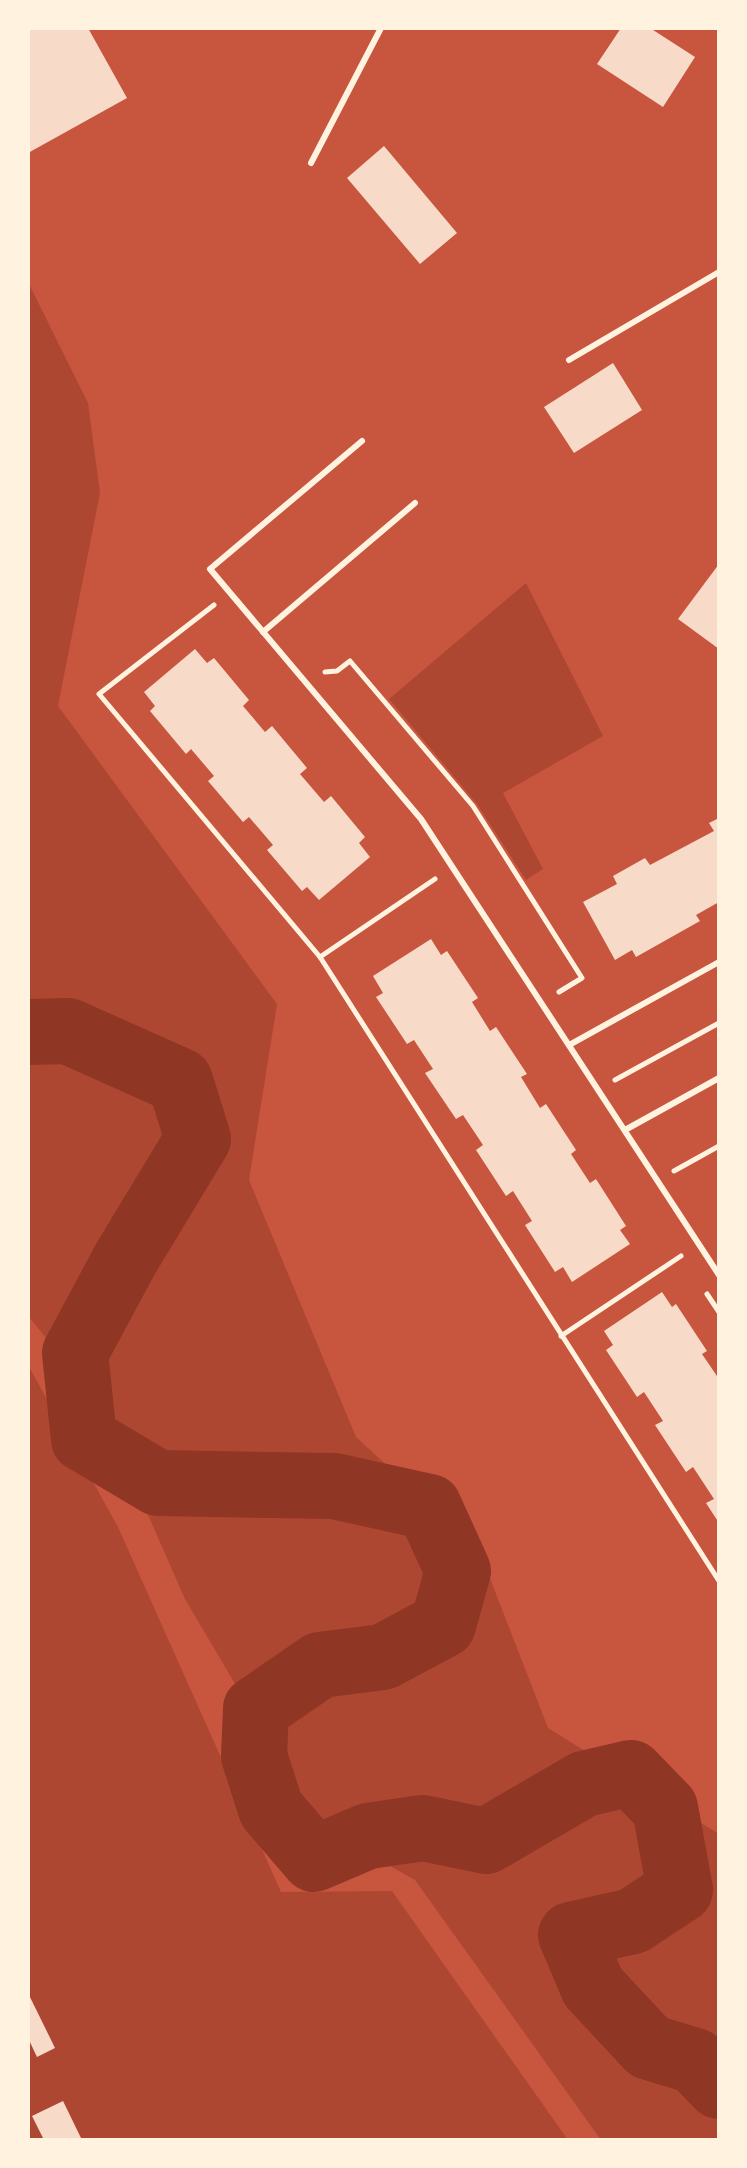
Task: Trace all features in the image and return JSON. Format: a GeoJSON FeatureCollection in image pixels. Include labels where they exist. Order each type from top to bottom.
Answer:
{"type":"FeatureCollection","features":[{"type":"Feature","properties":{"kind":"lane"},"geometry":{"type":"LineString","coordinates":[[311,163],[381,28]]}},
{"type":"Feature","properties":{"kind":"lane"},"geometry":{"type":"LineString","coordinates":[[569,360],[719,272]]}},
{"type":"Feature","properties":{"kind":"lane"},"geometry":{"type":"LineString","coordinates":[[362,441],[210,569],[421,819],[719,1275]]}},
{"type":"Feature","properties":{"kind":"lane"},"geometry":{"type":"LineString","coordinates":[[263,632],[415,503]]}},
{"type":"Feature","properties":{"kind":"lane"},"geometry":{"type":"LineString","coordinates":[[569,1045],[719,962]]}},
{"type":"Feature","properties":{"kind":"lane"},"geometry":{"type":"LineString","coordinates":[[625,1130],[719,1078]]}},
{"type":"Feature","properties":{"kind":"path"},"geometry":{"type":"LineString","coordinates":[[230,592],[99,694],[320,957],[719,1581]]}},
{"type":"Feature","properties":{"kind":"path"},"geometry":{"type":"LineString","coordinates":[[320,670],[329,673],[337,671],[350,661],[473,806],[582,978],[557,993]]}},
{"type":"Feature","properties":{"kind":"path"},"geometry":{"type":"LineString","coordinates":[[320,957],[436,878]]}},
{"type":"Feature","properties":{"kind":"path"},"geometry":{"type":"LineString","coordinates":[[598,1090],[719,1023]]}},
{"type":"Feature","properties":{"kind":"path"},"geometry":{"type":"LineString","coordinates":[[657,1180],[719,1146]]}},
{"type":"Feature","properties":{"kind":"path"},"geometry":{"type":"LineString","coordinates":[[561,1336],[682,1256]]}},
{"type":"Feature","properties":{"kind":"shaded area"},"geometry":{"type":"Polygon","coordinates":[[[28,282],[88,403],[100,493],[58,706],[277,1004],[249,1180],[356,1437],[479,1550],[548,1728],[719,1834],[719,2140],[601,2140],[415,1880],[319,1826],[185,1599],[98,1401],[28,1316],[28,282]]]}},
{"type":"Feature","properties":{"kind":"shaded area"},"geometry":{"type":"Polygon","coordinates":[[[526,583],[603,736],[503,793],[543,869],[526,880],[477,804],[389,699],[526,583]]]}},
{"type":"Feature","properties":{"kind":"shaded area"},"geometry":{"type":"Polygon","coordinates":[[[28,1365],[118,1527],[281,1892],[392,1891],[568,2140],[28,2140],[28,1365]]]}},
{"type":"Feature","properties":{"kind":"building"},"geometry":{"type":"Polygon","coordinates":[[[28,28],[88,28],[127,98],[28,153],[28,28]]]}},
{"type":"Feature","properties":{"kind":"building"},"geometry":{"type":"Polygon","coordinates":[[[621,28],[650,28],[695,57],[663,107],[597,64],[621,28]]]}},
{"type":"Feature","properties":{"kind":"building"},"geometry":{"type":"Polygon","coordinates":[[[384,146],[457,233],[420,264],[347,178],[384,146]]]}},
{"type":"Feature","properties":{"kind":"building"},"geometry":{"type":"Polygon","coordinates":[[[613,363],[642,410],[574,453],[544,407],[613,363]]]}},
{"type":"Feature","properties":{"kind":"building"},"geometry":{"type":"Polygon","coordinates":[[[719,564],[719,649],[678,619],[719,564]]]}},
{"type":"Feature","properties":{"kind":"building"},"geometry":{"type":"Polygon","coordinates":[[[195,649],[207,663],[214,658],[249,700],[243,706],[265,732],[272,726],[307,768],[300,774],[324,802],[331,796],[365,837],[359,843],[370,857],[319,900],[307,887],[302,891],[267,850],[273,845],[249,817],[243,822],[208,781],[214,776],[191,749],[186,754],[150,711],[155,706],[144,692],[195,649]]]}},
{"type":"Feature","properties":{"kind":"building"},"geometry":{"type":"Polygon","coordinates":[[[719,818],[719,902],[696,915],[700,921],[636,957],[632,950],[615,960],[583,902],[617,884],[613,876],[645,858],[650,865],[714,831],[709,823],[719,818]]]}},
{"type":"Feature","properties":{"kind":"building"},"geometry":{"type":"Polygon","coordinates":[[[431,939],[441,955],[447,951],[478,998],[472,1002],[490,1031],[496,1027],[527,1074],[521,1077],[540,1108],[546,1104],[576,1150],[571,1154],[590,1183],[596,1179],[626,1226],[620,1230],[630,1244],[572,1282],[563,1267],[555,1272],[525,1225],[532,1221],[513,1191],[506,1196],[476,1150],[483,1145],[463,1115],[456,1119],[425,1073],[433,1069],[414,1040],[407,1044],[376,997],[383,993],[373,976],[431,939]]]}},
{"type":"Feature","properties":{"kind":"building"},"geometry":{"type":"Polygon","coordinates":[[[662,1292],[672,1307],[676,1304],[707,1351],[702,1354],[719,1379],[719,1523],[706,1503],[714,1499],[693,1467],[686,1472],[655,1425],[663,1421],[644,1392],[637,1397],[606,1350],[613,1345],[604,1331],[662,1292]]]}},
{"type":"Feature","properties":{"kind":"building"},"geometry":{"type":"Polygon","coordinates":[[[28,1993],[55,2048],[37,2057],[28,2038],[28,1993]]]}},
{"type":"Feature","properties":{"kind":"building"},"geometry":{"type":"Polygon","coordinates":[[[63,2101],[81,2138],[44,2140],[32,2116],[63,2101]]]}},
{"type":"Feature","properties":{"kind":"waterway"},"geometry":{"type":"LineString","coordinates":[[28,1032],[68,1031],[180,1081],[198,1139],[126,1258],[75,1353],[84,1439],[158,1483],[334,1486],[429,1507],[458,1571],[443,1625],[383,1657],[320,1665],[256,1709],[254,1756],[271,1809],[314,1859],[368,1836],[423,1828],[486,1841],[584,1784],[631,1773],[665,1808],[680,1890],[633,1921],[571,1935],[593,1987],[649,2047],[695,2061],[719,2086]]}}]}
